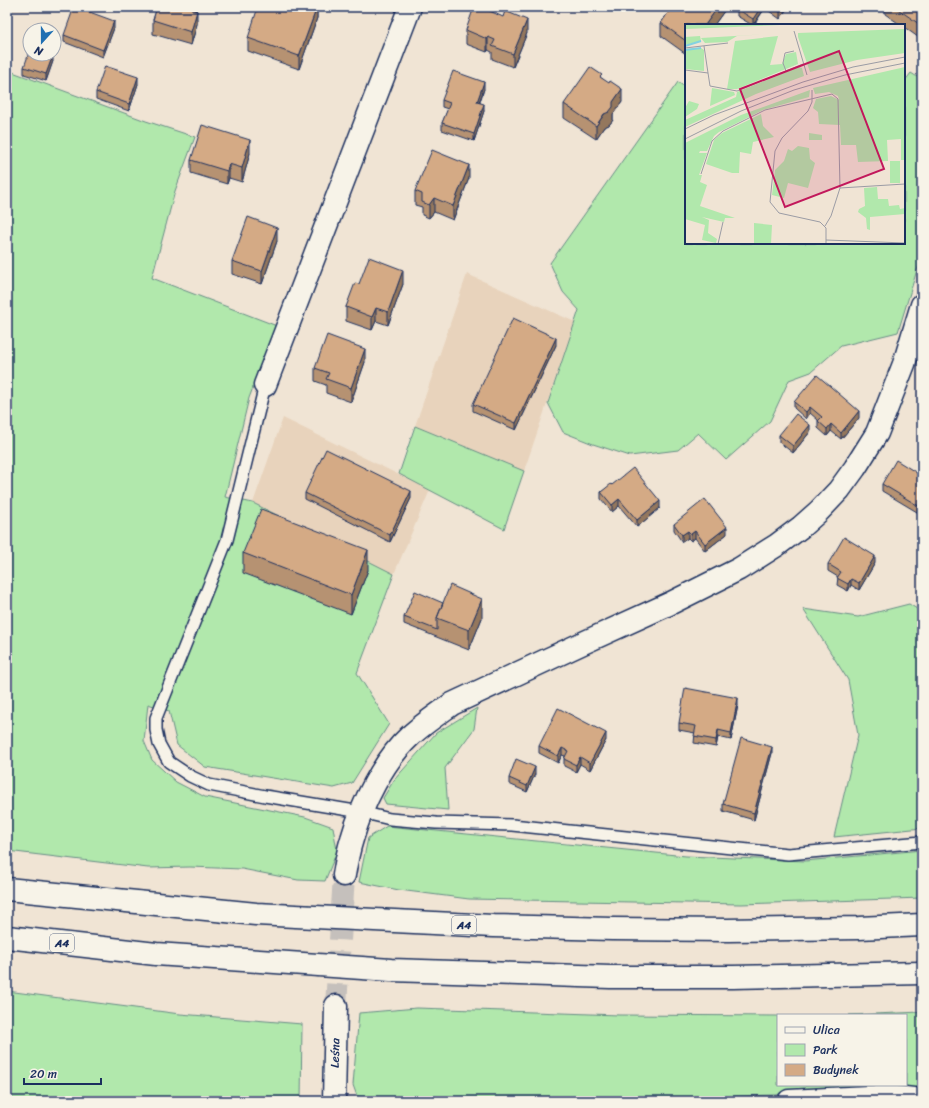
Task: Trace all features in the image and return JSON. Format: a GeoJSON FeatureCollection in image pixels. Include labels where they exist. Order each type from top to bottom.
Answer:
{"type":"FeatureCollection","features":[{"type":"Feature","properties":{"kind":"main road"},"geometry":{"type":"LineString","coordinates":[[265,385],[410,7]]}},
{"type":"Feature","properties":{"kind":"main road"},"geometry":{"type":"LineString","coordinates":[[344,875],[351,840],[361,812],[382,771],[392,756],[410,736],[442,711],[459,701],[583,642],[668,604],[739,569],[777,545],[819,511],[839,490],[877,433],[904,364],[922,305]]}},
{"type":"Feature","properties":{"kind":"main road","name":"A4"},"geometry":{"type":"LineString","coordinates":[[7,889],[256,914],[493,926],[728,930],[859,928],[922,925]]}},
{"type":"Feature","properties":{"kind":"main road","name":"A4"},"geometry":{"type":"LineString","coordinates":[[7,937],[156,954],[392,970],[610,977],[733,977],[922,973]]}},
{"type":"Feature","properties":{"kind":"main road","name":"Leśna"},"geometry":{"type":"LineString","coordinates":[[334,1101],[336,1006]]}},
{"type":"Feature","properties":{"kind":"main road"},"geometry":{"type":"LineString","coordinates":[[789,1101],[887,1096],[922,1100]]}},
{"type":"Feature","properties":{"kind":"lane"},"geometry":{"type":"LineString","coordinates":[[265,385],[227,540],[156,718],[156,730],[159,744],[169,762],[190,776],[209,785],[258,795],[361,812],[390,819],[436,823],[512,825],[788,854],[922,842]]}},
{"type":"Feature","properties":{"kind":"shaded area"},"geometry":{"type":"Polygon","coordinates":[[[467,274],[575,322],[524,471],[415,426],[467,274]]]}},
{"type":"Feature","properties":{"kind":"shaded area"},"geometry":{"type":"Polygon","coordinates":[[[283,418],[430,490],[394,574],[253,503],[283,418]]]}},
{"type":"Feature","properties":{"kind":"green space"},"geometry":{"type":"Polygon","coordinates":[[[7,70],[146,121],[195,137],[175,191],[152,278],[277,326],[249,398],[225,497],[253,503],[394,574],[357,673],[389,724],[352,783],[334,788],[205,767],[177,745],[169,711],[148,704],[144,741],[152,760],[176,782],[205,797],[305,817],[333,827],[337,851],[325,881],[298,880],[242,869],[190,867],[148,868],[7,851],[7,70]]]}},
{"type":"Feature","properties":{"kind":"green space"},"geometry":{"type":"Polygon","coordinates":[[[911,73],[922,80],[922,260],[917,270],[898,332],[841,346],[811,372],[789,380],[770,421],[726,460],[698,433],[678,450],[630,456],[563,432],[548,403],[579,310],[563,292],[550,263],[678,82],[685,87],[685,244],[905,244],[905,81],[911,73]]]}},
{"type":"Feature","properties":{"kind":"green space"},"geometry":{"type":"Polygon","coordinates":[[[415,426],[524,471],[504,529],[399,474],[415,426]]]}},
{"type":"Feature","properties":{"kind":"green space"},"geometry":{"type":"Polygon","coordinates":[[[909,604],[922,612],[922,828],[834,837],[858,735],[848,680],[803,609],[858,617],[909,604]]]}},
{"type":"Feature","properties":{"kind":"green space"},"geometry":{"type":"Polygon","coordinates":[[[477,708],[474,729],[445,768],[448,810],[386,804],[383,798],[394,780],[436,733],[477,708]]]}},
{"type":"Feature","properties":{"kind":"green space"},"geometry":{"type":"Polygon","coordinates":[[[387,826],[686,856],[805,861],[922,850],[922,898],[741,904],[469,899],[399,890],[359,882],[368,838],[387,826]]]}},
{"type":"Feature","properties":{"kind":"green space"},"geometry":{"type":"Polygon","coordinates":[[[7,991],[180,1014],[302,1024],[301,1101],[7,1101],[7,991]]]}},
{"type":"Feature","properties":{"kind":"green space"},"geometry":{"type":"Polygon","coordinates":[[[417,1008],[619,1015],[777,1016],[777,1086],[907,1086],[907,1014],[873,1014],[922,1012],[922,1092],[894,1091],[593,1101],[380,1101],[380,1099],[357,1096],[353,1085],[359,1013],[417,1008]]]}},
{"type":"Feature","properties":{"kind":"building"},"geometry":{"type":"Polygon","coordinates":[[[74,7],[114,21],[103,50],[64,35],[74,7]]]}},
{"type":"Feature","properties":{"kind":"building"},"geometry":{"type":"Polygon","coordinates":[[[157,7],[193,7],[192,10],[197,11],[191,32],[153,20],[157,7]]]}},
{"type":"Feature","properties":{"kind":"building"},"geometry":{"type":"Polygon","coordinates":[[[258,7],[317,7],[299,56],[248,38],[258,7]]]}},
{"type":"Feature","properties":{"kind":"building"},"geometry":{"type":"Polygon","coordinates":[[[474,7],[481,7],[503,17],[505,11],[527,20],[513,54],[492,46],[495,40],[488,37],[487,39],[466,30],[474,7]]]}},
{"type":"Feature","properties":{"kind":"building"},"geometry":{"type":"Polygon","coordinates":[[[672,7],[718,7],[706,24],[685,24],[685,40],[661,23],[672,7]]]}},
{"type":"Feature","properties":{"kind":"building"},"geometry":{"type":"Polygon","coordinates":[[[739,7],[761,7],[753,19],[737,9],[739,7]]]}},
{"type":"Feature","properties":{"kind":"building"},"geometry":{"type":"Polygon","coordinates":[[[773,7],[783,7],[780,12],[773,7]]]}},
{"type":"Feature","properties":{"kind":"building"},"geometry":{"type":"Polygon","coordinates":[[[895,7],[922,7],[922,26],[895,7]]]}},
{"type":"Feature","properties":{"kind":"building"},"geometry":{"type":"Polygon","coordinates":[[[26,62],[50,62],[46,74],[24,67],[26,62]]]}},
{"type":"Feature","properties":{"kind":"building"},"geometry":{"type":"Polygon","coordinates":[[[105,66],[138,77],[129,104],[96,92],[105,66]]]}},
{"type":"Feature","properties":{"kind":"building"},"geometry":{"type":"Polygon","coordinates":[[[590,67],[602,75],[600,77],[609,83],[610,81],[622,89],[613,102],[613,107],[609,112],[604,114],[596,126],[564,104],[590,67]]]}},
{"type":"Feature","properties":{"kind":"building"},"geometry":{"type":"Polygon","coordinates":[[[453,71],[484,82],[477,102],[484,104],[474,134],[442,123],[450,103],[442,100],[453,71]]]}},
{"type":"Feature","properties":{"kind":"building"},"geometry":{"type":"Polygon","coordinates":[[[202,125],[250,140],[242,168],[229,164],[227,171],[191,160],[202,125]]]}},
{"type":"Feature","properties":{"kind":"building"},"geometry":{"type":"Polygon","coordinates":[[[432,150],[469,165],[453,206],[434,198],[429,205],[422,202],[422,194],[415,191],[432,150]]]}},
{"type":"Feature","properties":{"kind":"building"},"geometry":{"type":"Polygon","coordinates":[[[248,217],[277,228],[262,271],[232,261],[248,217]]]}},
{"type":"Feature","properties":{"kind":"building"},"geometry":{"type":"Polygon","coordinates":[[[369,257],[403,270],[388,312],[376,308],[372,317],[346,307],[355,283],[359,284],[369,257]]]}},
{"type":"Feature","properties":{"kind":"building"},"geometry":{"type":"Polygon","coordinates":[[[513,318],[556,338],[516,423],[473,404],[513,318]]]}},
{"type":"Feature","properties":{"kind":"building"},"geometry":{"type":"Polygon","coordinates":[[[327,335],[365,349],[351,388],[326,379],[329,373],[315,368],[327,335]]]}},
{"type":"Feature","properties":{"kind":"building"},"geometry":{"type":"Polygon","coordinates":[[[817,375],[859,411],[841,433],[831,424],[827,429],[818,421],[822,417],[810,407],[806,412],[794,402],[817,375]]]}},
{"type":"Feature","properties":{"kind":"building"},"geometry":{"type":"Polygon","coordinates":[[[796,414],[810,425],[793,446],[779,435],[796,414]]]}},
{"type":"Feature","properties":{"kind":"building"},"geometry":{"type":"Polygon","coordinates":[[[326,449],[411,491],[390,535],[305,493],[326,449]]]}},
{"type":"Feature","properties":{"kind":"building"},"geometry":{"type":"Polygon","coordinates":[[[896,460],[922,476],[922,508],[882,484],[896,460]]]}},
{"type":"Feature","properties":{"kind":"building"},"geometry":{"type":"Polygon","coordinates":[[[633,468],[660,501],[637,520],[619,499],[612,505],[601,492],[633,468]]]}},
{"type":"Feature","properties":{"kind":"building"},"geometry":{"type":"Polygon","coordinates":[[[705,499],[727,527],[705,544],[695,531],[691,534],[688,531],[682,535],[674,524],[705,499]]]}},
{"type":"Feature","properties":{"kind":"building"},"geometry":{"type":"Polygon","coordinates":[[[261,509],[368,550],[351,595],[243,553],[261,509]]]}},
{"type":"Feature","properties":{"kind":"building"},"geometry":{"type":"Polygon","coordinates":[[[844,537],[875,556],[859,583],[851,579],[848,584],[837,578],[841,572],[828,564],[844,537]]]}},
{"type":"Feature","properties":{"kind":"building"},"geometry":{"type":"Polygon","coordinates":[[[450,585],[482,599],[469,630],[437,618],[450,585]]]}},
{"type":"Feature","properties":{"kind":"building"},"geometry":{"type":"Polygon","coordinates":[[[415,591],[443,603],[437,618],[437,630],[404,617],[415,591]]]}},
{"type":"Feature","properties":{"kind":"building"},"geometry":{"type":"Polygon","coordinates":[[[685,688],[738,698],[731,733],[718,730],[716,740],[694,736],[696,726],[679,723],[685,688]]]}},
{"type":"Feature","properties":{"kind":"building"},"geometry":{"type":"Polygon","coordinates":[[[558,708],[606,733],[590,763],[580,757],[576,765],[564,759],[568,751],[562,748],[558,756],[539,746],[558,708]]]}},
{"type":"Feature","properties":{"kind":"building"},"geometry":{"type":"Polygon","coordinates":[[[741,738],[772,747],[754,813],[723,804],[741,738]]]}},
{"type":"Feature","properties":{"kind":"building"},"geometry":{"type":"Polygon","coordinates":[[[516,759],[535,767],[527,786],[509,778],[516,759]]]}},
{"type":"Feature","properties":{"kind":"tunnel"},"geometry":{"type":"LineString","coordinates":[[336,1006],[344,875]]}}]}
